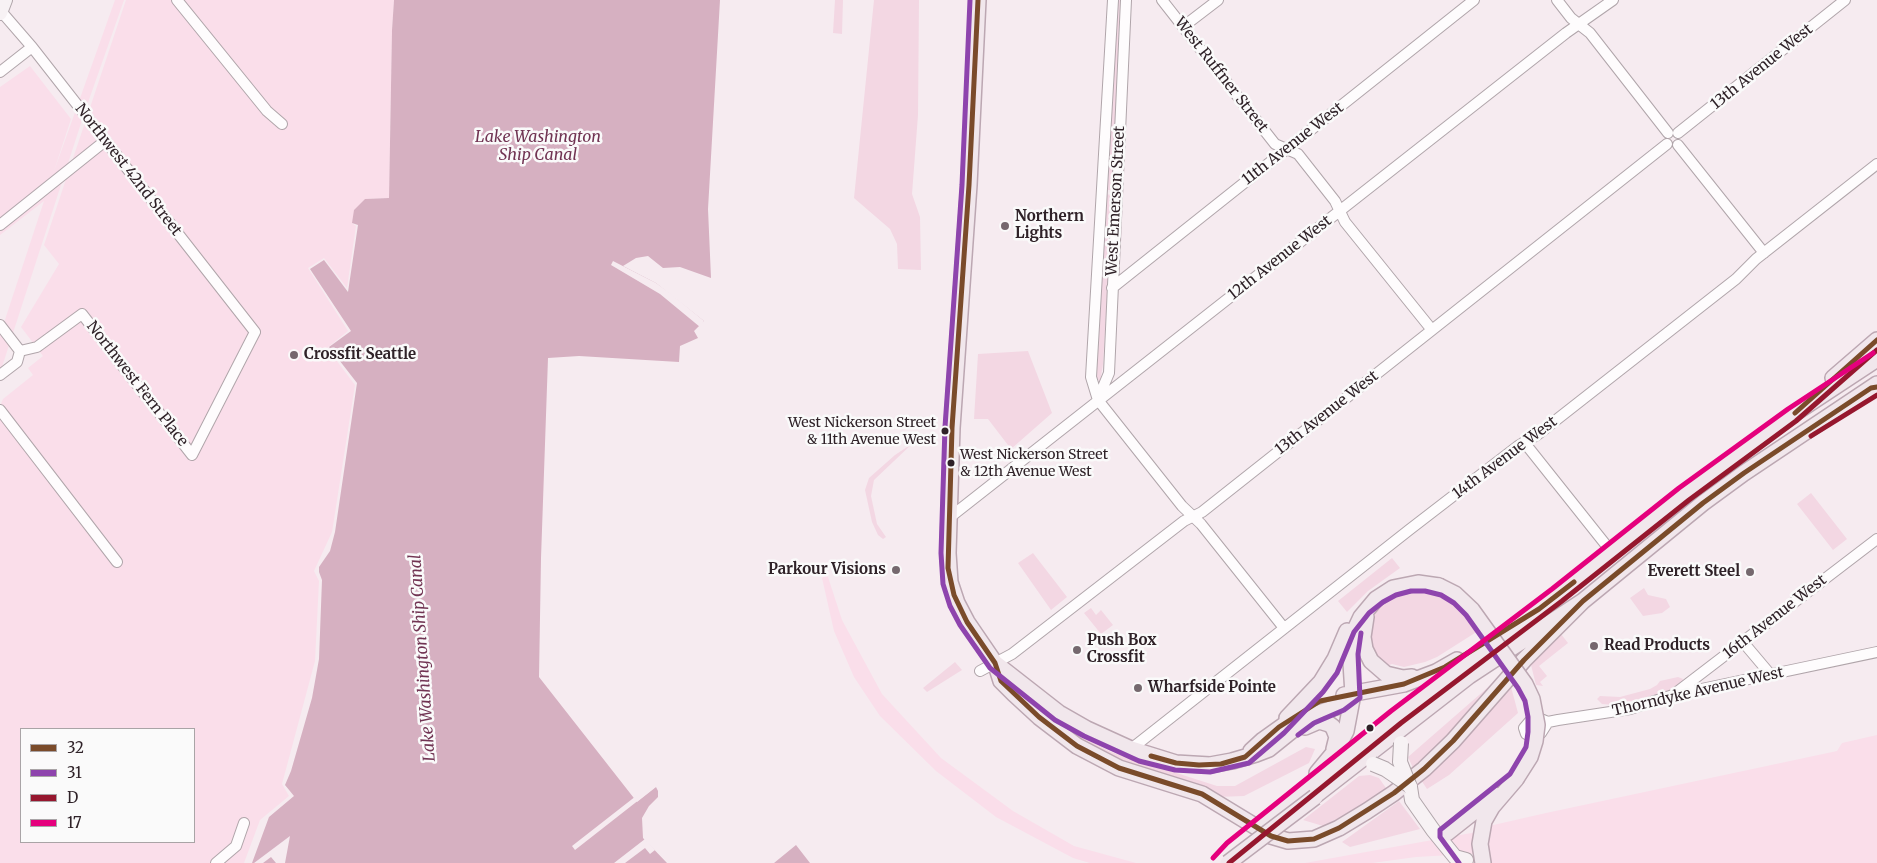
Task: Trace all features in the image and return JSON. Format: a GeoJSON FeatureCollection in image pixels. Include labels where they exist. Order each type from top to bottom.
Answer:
{"type":"FeatureCollection","features":[{"type":"Feature","properties":{"kind":"main road"},"geometry":{"type":"LineString","coordinates":[[0,11],[5,0]]}},
{"type":"Feature","properties":{"kind":"main road"},"geometry":{"type":"LineString","coordinates":[[978,0],[969,185],[952,428],[948,568],[950,582],[957,603],[967,622],[995,663],[1001,680],[1014,694],[1039,717],[1077,746],[1119,768],[1202,794],[1271,836],[1288,841],[1314,840],[1367,811],[1394,793],[1424,769],[1453,741],[1524,660],[1583,601]]}},
{"type":"Feature","properties":{"kind":"main road"},"geometry":{"type":"LineString","coordinates":[[1792,415],[1877,340]]}},
{"type":"Feature","properties":{"kind":"main road"},"geometry":{"type":"LineString","coordinates":[[1228,863],[1309,790],[1396,717],[1692,488],[1792,415],[1877,359]]}},
{"type":"Feature","properties":{"kind":"main road"},"geometry":{"type":"LineString","coordinates":[[1340,777],[1441,696],[1583,601],[1703,503],[1744,473],[1875,389]]}},
{"type":"Feature","properties":{"kind":"main road"},"geometry":{"type":"LineString","coordinates":[[1284,731],[1294,710],[1317,688],[1330,669],[1348,628],[1364,608],[1386,592],[1401,585],[1418,583],[1438,586],[1454,594],[1472,610],[1525,684],[1536,716],[1535,741],[1530,757],[1516,779],[1492,807],[1484,821],[1480,844],[1483,863]]}},
{"type":"Feature","properties":{"kind":"main road"},"geometry":{"type":"LineString","coordinates":[[1373,602],[1366,619],[1363,637],[1365,649],[1371,661],[1380,670],[1394,677],[1428,676]]}},
{"type":"Feature","properties":{"kind":"main road"},"geometry":{"type":"LineString","coordinates":[[1309,790],[1338,747],[1346,731],[1353,694],[1350,660],[1351,640],[1361,617],[1373,602]]}},
{"type":"Feature","properties":{"kind":"main road"},"geometry":{"type":"LineString","coordinates":[[995,663],[1059,713],[1131,750],[1187,764],[1221,764],[1245,757],[1284,731],[1320,702],[1404,684],[1428,676],[1446,667],[1538,609]]}},
{"type":"Feature","properties":{"kind":"main road"},"geometry":{"type":"LineString","coordinates":[[1441,696],[1407,733],[1401,743],[1400,762],[1410,787],[1412,800],[1455,857],[1467,861]]}},
{"type":"Feature","properties":{"kind":"main road"},"geometry":{"type":"LineString","coordinates":[[1284,731],[1314,722],[1329,724],[1334,728],[1337,736],[1337,742],[1330,758]]}},
{"type":"Feature","properties":{"kind":"main road"},"geometry":{"type":"LineString","coordinates":[[1218,863],[1232,849],[1309,790],[1340,777],[1356,767],[1373,764],[1385,769],[1410,787],[1467,861]]}},
{"type":"Feature","properties":{"kind":"main road"},"geometry":{"type":"LineString","coordinates":[[1447,833],[1516,779]]}},
{"type":"Feature","properties":{"kind":"street"},"geometry":{"type":"LineString","coordinates":[[177,0],[267,111],[282,124]]}},
{"type":"Feature","properties":{"kind":"street","name":"West Emerson Street"},"geometry":{"type":"LineString","coordinates":[[1113,0],[1090,377],[1098,400],[1182,506],[1201,524],[1284,628]]}},
{"type":"Feature","properties":{"kind":"street","name":"West Emerson Street"},"geometry":{"type":"LineString","coordinates":[[1098,400],[1109,373],[1126,0]]}},
{"type":"Feature","properties":{"kind":"street","name":"West Ruffner Street"},"geometry":{"type":"LineString","coordinates":[[1162,0],[1275,144],[1288,148],[1298,154],[1335,201],[1350,229],[1432,330]]}},
{"type":"Feature","properties":{"kind":"street"},"geometry":{"type":"LineString","coordinates":[[1184,26],[1218,0]]}},
{"type":"Feature","properties":{"kind":"street","name":"11th Avenue West"},"geometry":{"type":"LineString","coordinates":[[1112,288],[1474,0]]}},
{"type":"Feature","properties":{"kind":"street"},"geometry":{"type":"LineString","coordinates":[[1556,0],[1571,18],[1590,33],[1673,133],[1681,138],[1673,144],[1764,253]]}},
{"type":"Feature","properties":{"kind":"street","name":"12th Avenue West"},"geometry":{"type":"LineString","coordinates":[[949,518],[1566,33],[1613,0]]}},
{"type":"Feature","properties":{"kind":"street","name":"13th Avenue West"},"geometry":{"type":"LineString","coordinates":[[1673,133],[1845,0]]}},
{"type":"Feature","properties":{"kind":"street","name":"Northwest 42nd Street"},"geometry":{"type":"LineString","coordinates":[[0,11],[32,47],[255,332],[192,455]]}},
{"type":"Feature","properties":{"kind":"street"},"geometry":{"type":"LineString","coordinates":[[0,72],[32,47]]}},
{"type":"Feature","properties":{"kind":"street"},"geometry":{"type":"LineString","coordinates":[[0,225],[105,141]]}},
{"type":"Feature","properties":{"kind":"street","name":"13th Avenue West"},"geometry":{"type":"LineString","coordinates":[[980,671],[1012,654],[1184,521],[1202,512],[1432,330],[1673,144]]}},
{"type":"Feature","properties":{"kind":"street","name":"14th Avenue West"},"geometry":{"type":"LineString","coordinates":[[1131,750],[1284,628],[1524,442],[1537,435],[1736,279],[1764,253],[1877,164]]}},
{"type":"Feature","properties":{"kind":"street","name":"Northwest Fern Place"},"geometry":{"type":"LineString","coordinates":[[20,351],[37,347],[82,314],[192,455]]}},
{"type":"Feature","properties":{"kind":"street"},"geometry":{"type":"LineString","coordinates":[[0,325],[20,351],[17,362],[0,375]]}},
{"type":"Feature","properties":{"kind":"street"},"geometry":{"type":"LineString","coordinates":[[0,410],[117,562]]}},
{"type":"Feature","properties":{"kind":"street"},"geometry":{"type":"LineString","coordinates":[[1524,442],[1606,545],[1613,551]]}},
{"type":"Feature","properties":{"kind":"street","name":"16th Avenue West"},"geometry":{"type":"LineString","coordinates":[[1673,695],[1877,538]]}},
{"type":"Feature","properties":{"kind":"street"},"geometry":{"type":"LineString","coordinates":[[1743,642],[1770,674]]}},
{"type":"Feature","properties":{"kind":"street","name":"Thorndyke Avenue West"},"geometry":{"type":"LineString","coordinates":[[1548,722],[1630,709],[1673,695],[1877,652]]}},
{"type":"Feature","properties":{"kind":"street"},"geometry":{"type":"LineString","coordinates":[[216,863],[236,846],[244,823]]}},
{"type":"Feature","properties":{"kind":"shaded area"},"geometry":{"type":"Polygon","coordinates":[[[115,0],[124,0],[84,114],[0,373],[0,335],[44,201],[0,235],[0,87],[30,66],[71,119],[53,174],[115,0]]]}},
{"type":"Feature","properties":{"kind":"shaded area"},"geometry":{"type":"Polygon","coordinates":[[[126,0],[394,0],[389,198],[365,199],[352,223],[356,226],[347,288],[324,258],[308,268],[348,331],[327,348],[355,385],[332,532],[314,571],[319,581],[315,661],[282,784],[289,796],[260,820],[244,863],[0,863],[0,406],[3,399],[33,375],[28,368],[43,356],[21,327],[59,264],[44,245],[126,0]]]}},
{"type":"Feature","properties":{"kind":"shaded area"},"geometry":{"type":"Polygon","coordinates":[[[835,0],[843,0],[842,34],[833,33],[835,0]]]}},
{"type":"Feature","properties":{"kind":"shaded area"},"geometry":{"type":"Polygon","coordinates":[[[874,0],[919,0],[918,115],[912,194],[920,217],[921,270],[898,269],[897,244],[890,229],[854,198],[874,0]]]}},
{"type":"Feature","properties":{"kind":"shaded area"},"geometry":{"type":"Polygon","coordinates":[[[1117,0],[1120,0],[1113,190],[1105,190],[1117,0]]]}},
{"type":"Feature","properties":{"kind":"shaded area"},"geometry":{"type":"Polygon","coordinates":[[[1104,194],[1113,195],[1103,364],[1100,382],[1097,378],[1096,328],[1104,194]]]}},
{"type":"Feature","properties":{"kind":"shaded area"},"geometry":{"type":"Polygon","coordinates":[[[1028,351],[1052,413],[1011,449],[988,419],[974,419],[978,354],[1028,351]]]}},
{"type":"Feature","properties":{"kind":"shaded area"},"geometry":{"type":"Polygon","coordinates":[[[913,443],[874,480],[871,496],[877,524],[886,537],[883,539],[878,535],[872,522],[865,490],[869,478],[895,455],[913,443]]]}},
{"type":"Feature","properties":{"kind":"shaded area"},"geometry":{"type":"Polygon","coordinates":[[[1811,493],[1847,539],[1833,550],[1797,504],[1811,493]]]}},
{"type":"Feature","properties":{"kind":"shaded area"},"geometry":{"type":"Polygon","coordinates":[[[1033,553],[1067,597],[1051,610],[1018,563],[1033,553]]]}},
{"type":"Feature","properties":{"kind":"shaded area"},"geometry":{"type":"Polygon","coordinates":[[[1392,558],[1400,568],[1368,591],[1347,612],[1338,601],[1392,558]]]}},
{"type":"Feature","properties":{"kind":"shaded area"},"geometry":{"type":"Polygon","coordinates":[[[827,574],[842,620],[882,694],[941,758],[1013,811],[1074,846],[1136,863],[1090,863],[1073,858],[996,817],[936,771],[880,716],[854,677],[834,631],[822,578],[827,574]]]}},
{"type":"Feature","properties":{"kind":"shaded area"},"geometry":{"type":"Polygon","coordinates":[[[1644,588],[1648,595],[1666,599],[1670,607],[1662,613],[1643,616],[1630,598],[1644,588]]]}},
{"type":"Feature","properties":{"kind":"shaded area"},"geometry":{"type":"Polygon","coordinates":[[[1412,592],[1426,592],[1450,601],[1461,609],[1478,631],[1437,657],[1425,662],[1404,667],[1392,664],[1384,667],[1371,650],[1369,628],[1373,617],[1379,608],[1388,601],[1412,592]]]}},
{"type":"Feature","properties":{"kind":"shaded area"},"geometry":{"type":"Polygon","coordinates":[[[1091,608],[1096,615],[1101,610],[1113,625],[1101,634],[1084,613],[1091,608]]]}},
{"type":"Feature","properties":{"kind":"shaded area"},"geometry":{"type":"Polygon","coordinates":[[[1561,634],[1568,643],[1539,666],[1547,676],[1540,682],[1543,686],[1536,685],[1531,665],[1561,634]]]}},
{"type":"Feature","properties":{"kind":"shaded area"},"geometry":{"type":"Polygon","coordinates":[[[955,662],[962,670],[927,692],[923,688],[955,662]]]}},
{"type":"Feature","properties":{"kind":"shaded area"},"geometry":{"type":"Polygon","coordinates":[[[1502,675],[1444,741],[1413,768],[1408,757],[1502,675]]]}},
{"type":"Feature","properties":{"kind":"shaded area"},"geometry":{"type":"Polygon","coordinates":[[[1678,677],[1683,679],[1682,683],[1672,691],[1616,705],[1602,704],[1597,699],[1600,696],[1620,697],[1650,689],[1660,681],[1678,677]]]}},
{"type":"Feature","properties":{"kind":"shaded area"},"geometry":{"type":"Polygon","coordinates":[[[1510,683],[1518,713],[1449,775],[1427,789],[1421,780],[1441,764],[1510,683]]]}},
{"type":"Feature","properties":{"kind":"shaded area"},"geometry":{"type":"Polygon","coordinates":[[[1045,717],[1111,752],[1217,786],[1235,786],[1306,747],[1315,749],[1309,763],[1244,796],[1217,797],[1126,766],[1045,717]]]}},
{"type":"Feature","properties":{"kind":"shaded area"},"geometry":{"type":"Polygon","coordinates":[[[1877,735],[1877,863],[1490,863],[1486,853],[1416,857],[1372,863],[1305,863],[1488,830],[1489,826],[1546,813],[1837,751],[1842,743],[1877,735]]]}},
{"type":"Feature","properties":{"kind":"shaded area"},"geometry":{"type":"Polygon","coordinates":[[[1370,775],[1379,778],[1386,788],[1381,796],[1323,826],[1303,820],[1359,776],[1370,775]]]}},
{"type":"Feature","properties":{"kind":"shaded area"},"geometry":{"type":"Polygon","coordinates":[[[1399,801],[1420,829],[1350,847],[1342,842],[1399,801]]]}},
{"type":"Feature","properties":{"kind":"water","name":"Lake Washington Ship Canal"},"geometry":{"type":"Polygon","coordinates":[[[394,0],[720,0],[708,209],[711,278],[680,267],[663,268],[648,256],[636,258],[623,266],[656,283],[704,321],[694,331],[698,338],[680,346],[679,362],[579,356],[548,358],[539,677],[637,802],[656,787],[658,797],[649,806],[642,818],[643,838],[667,863],[252,863],[269,817],[294,796],[285,785],[291,771],[312,698],[319,659],[322,580],[319,567],[330,551],[335,532],[357,383],[329,347],[351,331],[310,269],[324,260],[348,292],[358,225],[352,223],[354,210],[365,199],[389,198],[394,0]]]}},
{"type":"Feature","properties":{"kind":"water"},"geometry":{"type":"Polygon","coordinates":[[[796,845],[810,863],[774,863],[796,845]]]}},
{"type":"Feature","properties":{"kind":"pier"},"geometry":{"type":"Polygon","coordinates":[[[613,261],[656,283],[671,294],[704,321],[700,327],[660,294],[611,265],[613,261]]]}},
{"type":"Feature","properties":{"kind":"pier"},"geometry":{"type":"Polygon","coordinates":[[[654,785],[658,785],[575,850],[572,846],[636,796],[637,798],[654,785]]]}},
{"type":"Feature","properties":{"kind":"pier"},"geometry":{"type":"Polygon","coordinates":[[[290,836],[285,863],[276,863],[271,857],[263,863],[254,863],[290,836]]]}},
{"type":"Feature","properties":{"kind":"pier"},"geometry":{"type":"Polygon","coordinates":[[[645,839],[655,850],[650,854],[645,848],[625,863],[614,863],[645,839]]]}},
{"type":"Feature","properties":{"kind":"transit line","name":"31"},"geometry":{"type":"LineString","coordinates":[[970,0],[962,185],[945,427],[941,553],[943,584],[950,606],[960,625],[990,668],[1055,720],[1084,736],[1139,761],[1175,770],[1210,772],[1249,763],[1284,733],[1323,692],[1337,673],[1354,632],[1369,613],[1383,602],[1396,595],[1411,591],[1425,591],[1441,595],[1454,603],[1466,615],[1518,688],[1525,701],[1528,717],[1526,747],[1510,774],[1440,830],[1440,837],[1459,863]]}},
{"type":"Feature","properties":{"kind":"transit line","name":"32"},"geometry":{"type":"LineString","coordinates":[[978,0],[969,185],[952,428],[948,568],[954,595],[967,622],[995,663],[1001,681],[1039,717],[1077,746],[1119,768],[1202,794],[1271,836],[1288,841],[1314,839],[1339,828],[1394,793],[1424,769],[1453,741],[1524,660],[1583,601],[1703,503],[1744,473],[1871,388],[1877,387]]}},
{"type":"Feature","properties":{"kind":"transit line","name":"32"},"geometry":{"type":"LineString","coordinates":[[1795,413],[1877,340]]}},
{"type":"Feature","properties":{"kind":"transit line","name":"D"},"geometry":{"type":"LineString","coordinates":[[1229,863],[1401,723],[1562,601],[1689,500],[1796,421],[1877,350]]}},
{"type":"Feature","properties":{"kind":"transit line","name":"17"},"geometry":{"type":"LineString","coordinates":[[1213,858],[1227,843],[1391,711],[1552,589],[1679,488],[1788,409],[1873,353]]}},
{"type":"Feature","properties":{"kind":"transit line","name":"D"},"geometry":{"type":"LineString","coordinates":[[1811,436],[1877,395]]}},
{"type":"Feature","properties":{"kind":"transit line","name":"32"},"geometry":{"type":"LineString","coordinates":[[1151,756],[1176,763],[1199,765],[1221,764],[1245,757],[1279,727],[1320,701],[1404,684],[1445,667],[1539,609],[1574,582]]}},
{"type":"Feature","properties":{"kind":"transit line","name":"31"},"geometry":{"type":"LineString","coordinates":[[1298,735],[1314,723],[1344,710],[1360,698],[1358,654],[1361,633]]}},
{"type":"Feature","properties":{"kind":"place","name":"Northern Lights"},"geometry":{"type":"Point","coordinates":[1005,226]}},
{"type":"Feature","properties":{"kind":"place","name":"Crossfit Seattle"},"geometry":{"type":"Point","coordinates":[294,355]}},
{"type":"Feature","properties":{"kind":"place","name":"West Nickerson Street & 11th Avenue West"},"geometry":{"type":"Point","coordinates":[945,431]}},
{"type":"Feature","properties":{"kind":"place","name":"West Nickerson Street & 12th Avenue West"},"geometry":{"type":"Point","coordinates":[951,463]}},
{"type":"Feature","properties":{"kind":"place","name":"Parkour Visions"},"geometry":{"type":"Point","coordinates":[896,570]}},
{"type":"Feature","properties":{"kind":"place","name":"Everett Steel"},"geometry":{"type":"Point","coordinates":[1750,572]}},
{"type":"Feature","properties":{"kind":"place","name":"Read Products"},"geometry":{"type":"Point","coordinates":[1594,646]}},
{"type":"Feature","properties":{"kind":"place","name":"Push Box Crossfit"},"geometry":{"type":"Point","coordinates":[1077,650]}},
{"type":"Feature","properties":{"kind":"place","name":"Wharfside Pointe"},"geometry":{"type":"Point","coordinates":[1138,688]}}]}
